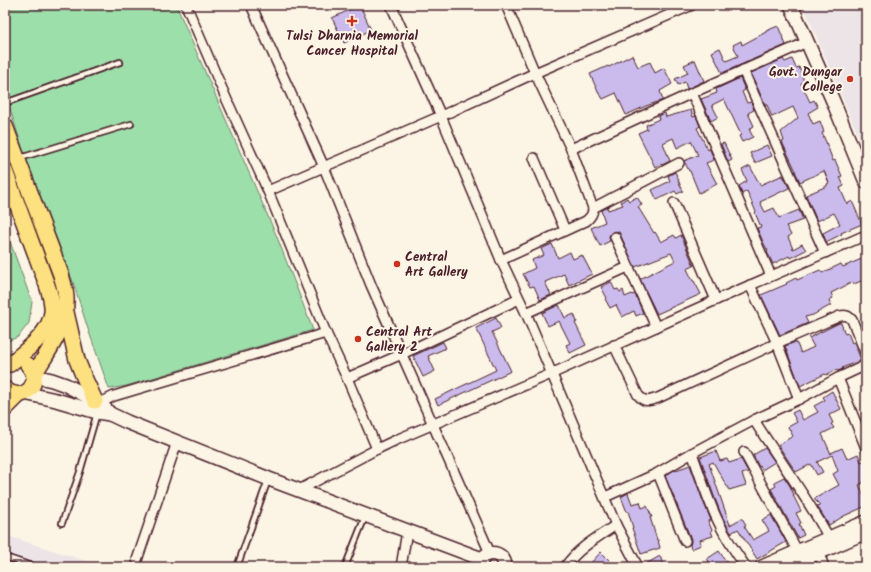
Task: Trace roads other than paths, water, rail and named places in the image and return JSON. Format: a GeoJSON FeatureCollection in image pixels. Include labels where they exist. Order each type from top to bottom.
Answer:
{"type":"FeatureCollection","features":[{"type":"Feature","properties":{"kind":"main road"},"geometry":{"type":"LineString","coordinates":[[5,126],[63,281],[66,297],[65,311],[59,331],[34,375],[33,385],[30,389],[16,392],[5,409]]}},
{"type":"Feature","properties":{"kind":"main road"},"geometry":{"type":"LineString","coordinates":[[5,171],[47,285],[52,303],[52,313],[47,328],[35,343],[7,365]]}},
{"type":"Feature","properties":{"kind":"main road"},"geometry":{"type":"LineString","coordinates":[[65,311],[83,375],[101,408]]}},
{"type":"Feature","properties":{"kind":"main road"},"geometry":{"type":"LineString","coordinates":[[7,365],[17,361],[23,362],[29,366],[34,375]]}},
{"type":"Feature","properties":{"kind":"street"},"geometry":{"type":"LineString","coordinates":[[186,5],[268,191],[326,333],[377,449]]}},
{"type":"Feature","properties":{"kind":"street"},"geometry":{"type":"LineString","coordinates":[[251,5],[324,167],[371,285],[433,425],[484,560]]}},
{"type":"Feature","properties":{"kind":"street"},"geometry":{"type":"LineString","coordinates":[[391,5],[441,116],[501,260],[526,313],[616,525],[638,567]]}},
{"type":"Feature","properties":{"kind":"street"},"geometry":{"type":"LineString","coordinates":[[501,260],[586,221],[591,217],[593,212],[593,208],[571,149],[535,73],[506,5]]}},
{"type":"Feature","properties":{"kind":"street"},"geometry":{"type":"LineString","coordinates":[[268,191],[692,5]]}},
{"type":"Feature","properties":{"kind":"street"},"geometry":{"type":"LineString","coordinates":[[791,5],[866,182]]}},
{"type":"Feature","properties":{"kind":"street"},"geometry":{"type":"LineString","coordinates":[[571,149],[807,42]]}},
{"type":"Feature","properties":{"kind":"street"},"geometry":{"type":"LineString","coordinates":[[743,70],[825,253]]}},
{"type":"Feature","properties":{"kind":"street"},"geometry":{"type":"LineString","coordinates":[[692,93],[771,276]]}},
{"type":"Feature","properties":{"kind":"street"},"geometry":{"type":"LineString","coordinates":[[534,158],[565,230]]}},
{"type":"Feature","properties":{"kind":"street"},"geometry":{"type":"LineString","coordinates":[[593,208],[679,163]]}},
{"type":"Feature","properties":{"kind":"street"},"geometry":{"type":"LineString","coordinates":[[674,203],[716,300]]}},
{"type":"Feature","properties":{"kind":"street"},"geometry":{"type":"LineString","coordinates":[[298,490],[377,449],[866,235]]}},
{"type":"Feature","properties":{"kind":"street"},"geometry":{"type":"LineString","coordinates":[[615,237],[656,326]]}},
{"type":"Feature","properties":{"kind":"street"},"geometry":{"type":"LineString","coordinates":[[526,313],[628,267]]}},
{"type":"Feature","properties":{"kind":"street"},"geometry":{"type":"LineString","coordinates":[[750,285],[777,343],[799,399]]}},
{"type":"Feature","properties":{"kind":"street"},"geometry":{"type":"LineString","coordinates":[[347,378],[519,299]]}},
{"type":"Feature","properties":{"kind":"street"},"geometry":{"type":"LineString","coordinates":[[614,345],[638,395],[641,398],[650,401],[840,316],[849,316],[852,320],[866,354]]}},
{"type":"Feature","properties":{"kind":"street"},"geometry":{"type":"LineString","coordinates":[[101,408],[114,396],[326,333]]}},
{"type":"Feature","properties":{"kind":"street"},"geometry":{"type":"LineString","coordinates":[[605,497],[658,473],[754,420],[799,399],[866,364]]}},
{"type":"Feature","properties":{"kind":"street"},"geometry":{"type":"LineString","coordinates":[[34,375],[66,385],[101,408],[127,422],[269,479],[484,560]]}},
{"type":"Feature","properties":{"kind":"street"},"geometry":{"type":"LineString","coordinates":[[838,378],[866,448]]}},
{"type":"Feature","properties":{"kind":"street"},"geometry":{"type":"LineString","coordinates":[[16,392],[101,408]]}},
{"type":"Feature","properties":{"kind":"street"},"geometry":{"type":"LineString","coordinates":[[754,420],[812,508],[829,538]]}},
{"type":"Feature","properties":{"kind":"street"},"geometry":{"type":"LineString","coordinates":[[137,560],[177,442]]}},
{"type":"Feature","properties":{"kind":"street"},"geometry":{"type":"LineString","coordinates":[[744,452],[798,552]]}},
{"type":"Feature","properties":{"kind":"street"},"geometry":{"type":"LineString","coordinates":[[692,453],[711,505],[730,543],[746,567]]}},
{"type":"Feature","properties":{"kind":"street"},"geometry":{"type":"LineString","coordinates":[[658,473],[685,541]]}},
{"type":"Feature","properties":{"kind":"street"},"geometry":{"type":"LineString","coordinates":[[762,567],[866,522]]}},
{"type":"Feature","properties":{"kind":"street"},"geometry":{"type":"LineString","coordinates":[[565,567],[577,553],[616,525]]}},
{"type":"Feature","properties":{"kind":"street"},"geometry":{"type":"LineString","coordinates":[[401,567],[407,531]]}},
{"type":"Feature","properties":{"kind":"street"},"geometry":{"type":"LineString","coordinates":[[786,567],[866,532]]}},
{"type":"Feature","properties":{"kind":"street"},"geometry":{"type":"LineString","coordinates":[[484,560],[495,553],[500,555],[503,559],[505,567]]}},
{"type":"Feature","properties":{"kind":"street"},"geometry":{"type":"LineString","coordinates":[[819,553],[824,567]]}},
{"type":"Feature","properties":{"kind":"lane"},"geometry":{"type":"LineString","coordinates":[[5,102],[120,62]]}},
{"type":"Feature","properties":{"kind":"lane"},"geometry":{"type":"LineString","coordinates":[[17,159],[130,124]]}},
{"type":"Feature","properties":{"kind":"lane"},"geometry":{"type":"LineString","coordinates":[[62,523],[101,408]]}},
{"type":"Feature","properties":{"kind":"lane"},"geometry":{"type":"LineString","coordinates":[[237,567],[269,479]]}},
{"type":"Feature","properties":{"kind":"lane"},"geometry":{"type":"LineString","coordinates":[[345,567],[365,516]]}},
{"type":"Feature","properties":{"kind":"lane"},"geometry":{"type":"LineString","coordinates":[[5,557],[35,567]]}},
{"type":"Feature","properties":{"kind":"place","name":"Tulsi Dharnia Memorial Cancer Hospital"},"geometry":{"type":"Point","coordinates":[352,21]}},
{"type":"Feature","properties":{"kind":"place","name":"Govt. Dungar College"},"geometry":{"type":"Point","coordinates":[850,79]}},
{"type":"Feature","properties":{"kind":"place","name":"Central Art Gallery"},"geometry":{"type":"Point","coordinates":[397,264]}},
{"type":"Feature","properties":{"kind":"place","name":"Central Art Gallery 2"},"geometry":{"type":"Point","coordinates":[358,339]}}]}
